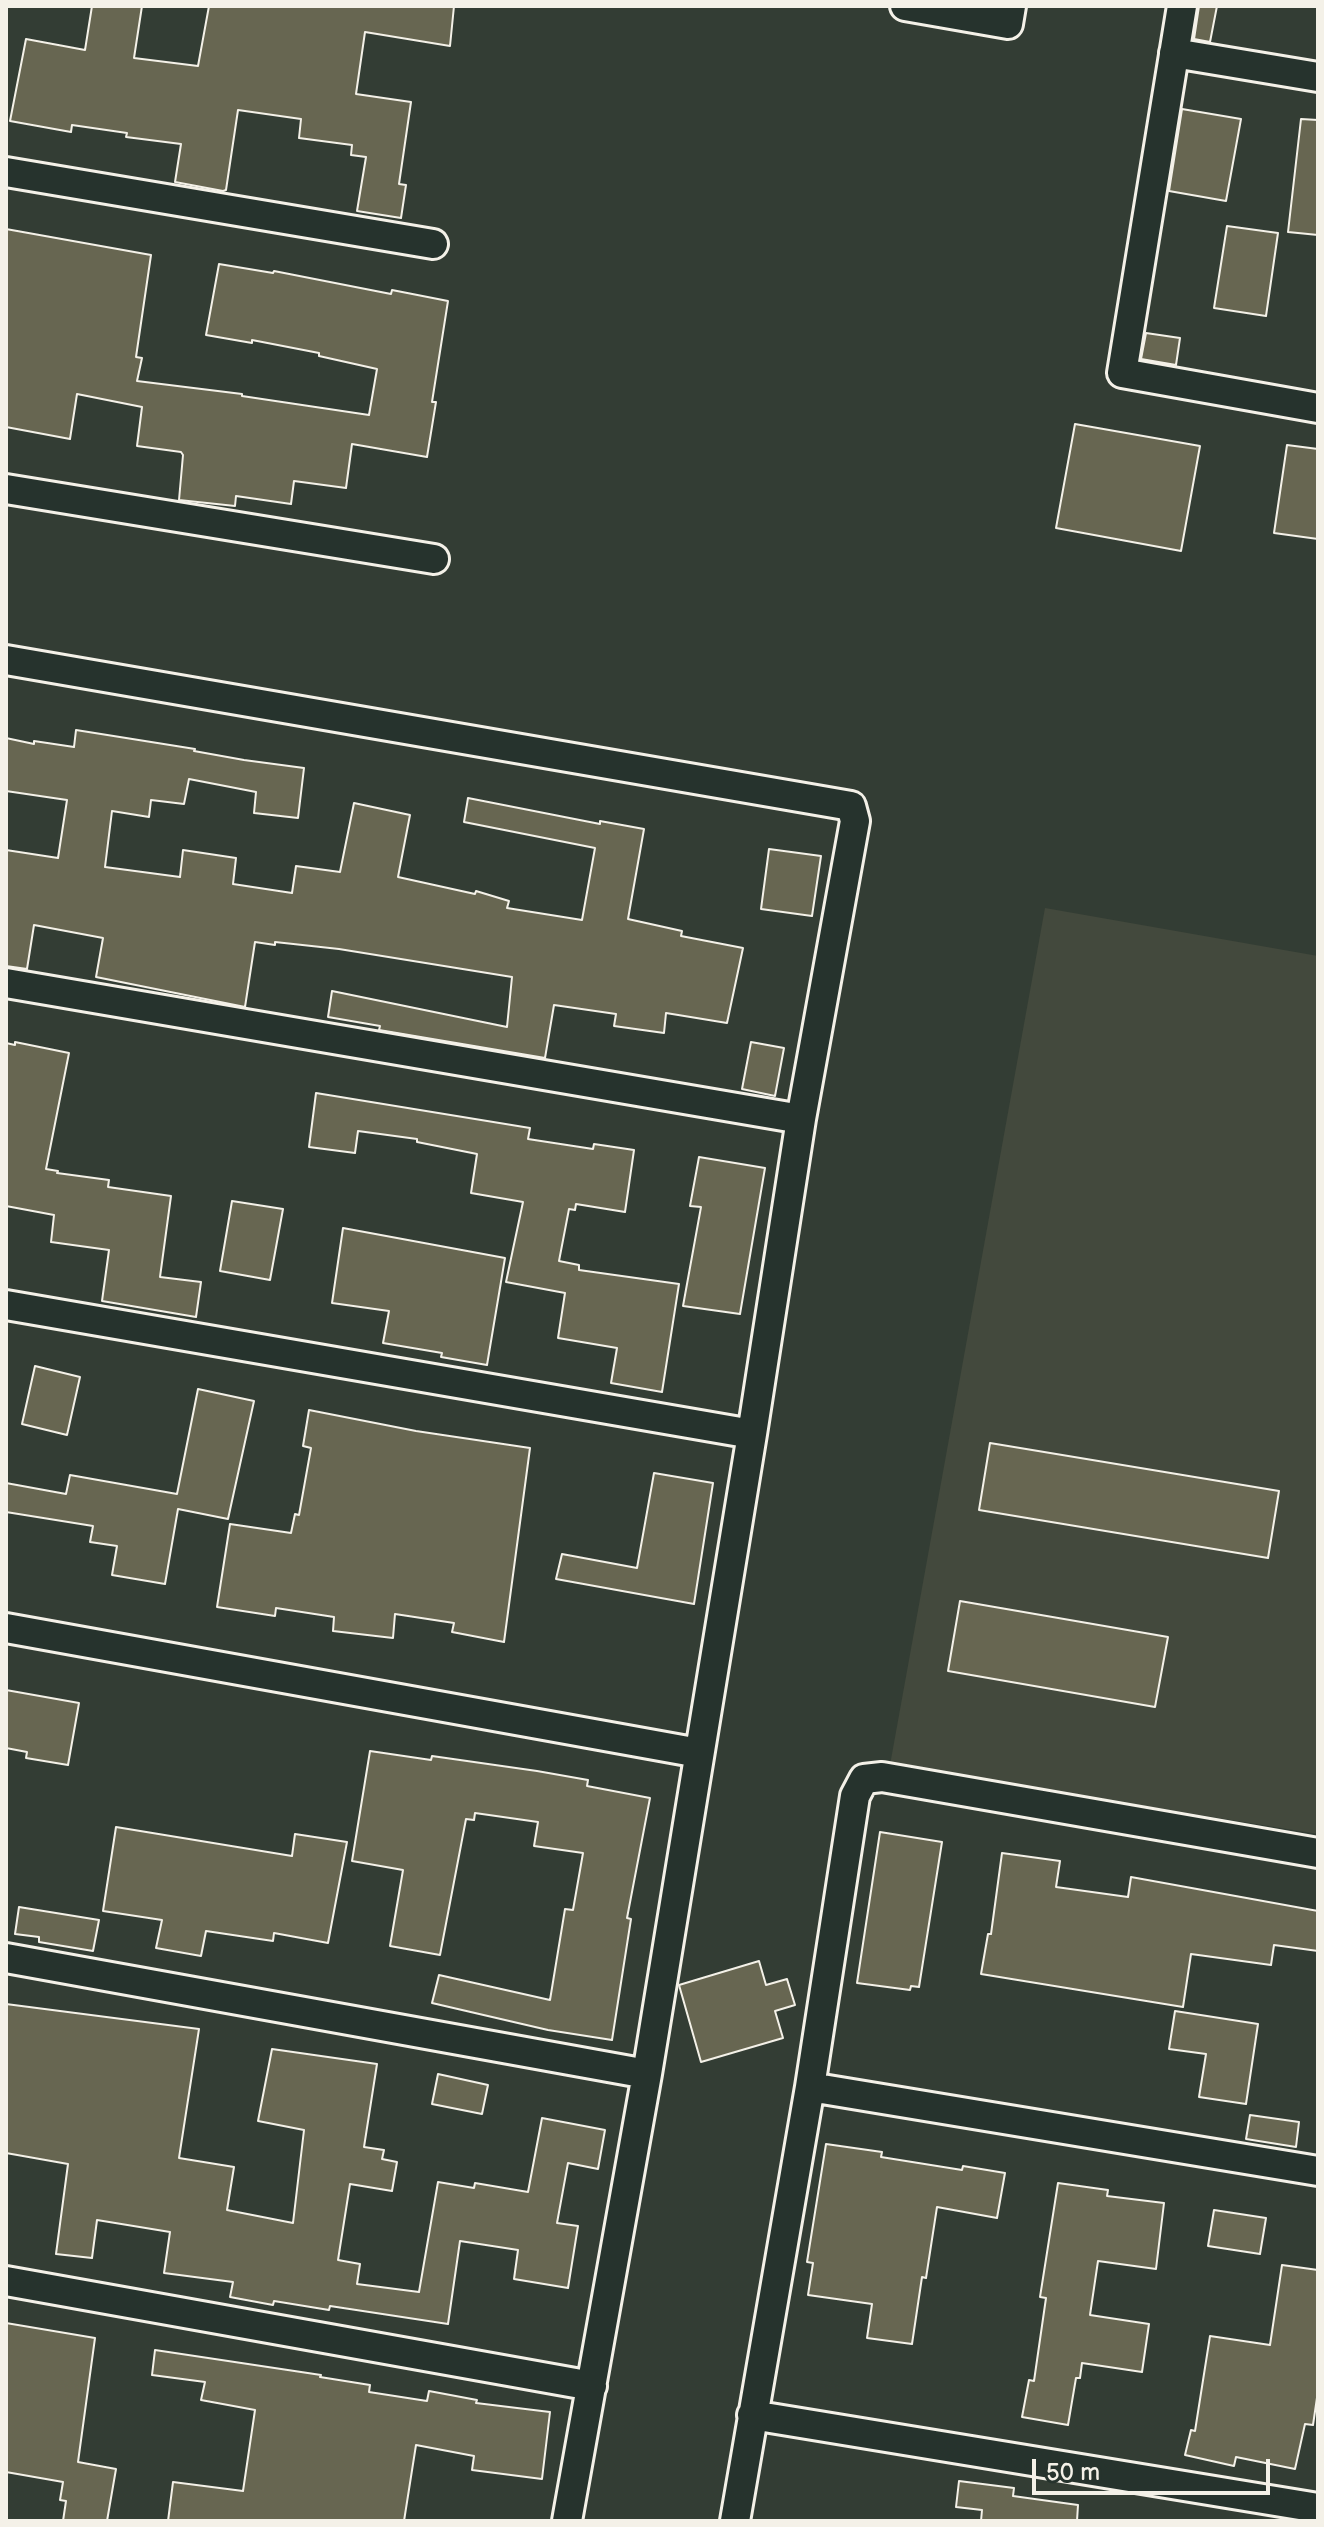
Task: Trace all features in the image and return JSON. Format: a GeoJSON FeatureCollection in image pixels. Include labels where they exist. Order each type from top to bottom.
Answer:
{"type":"FeatureCollection","features":[{"type":"Feature","properties":{"kind":"street"},"geometry":{"type":"LineString","coordinates":[[905,6],[1008,24],[1011,6]]}},
{"type":"Feature","properties":{"kind":"street"},"geometry":{"type":"LineString","coordinates":[[1182,6],[1122,373],[1318,408]]}},
{"type":"Feature","properties":{"kind":"street"},"geometry":{"type":"LineString","coordinates":[[1174,53],[1318,77]]}},
{"type":"Feature","properties":{"kind":"street"},"geometry":{"type":"LineString","coordinates":[[6,172],[433,244]]}},
{"type":"Feature","properties":{"kind":"street"},"geometry":{"type":"LineString","coordinates":[[6,489],[434,559]]}},
{"type":"Feature","properties":{"kind":"street"},"geometry":{"type":"LineString","coordinates":[[6,660],[851,806],[855,821],[801,1119],[647,2074],[567,2521]]}},
{"type":"Feature","properties":{"kind":"street"},"geometry":{"type":"LineString","coordinates":[[6,983],[801,1119]]}},
{"type":"Feature","properties":{"kind":"street"},"geometry":{"type":"LineString","coordinates":[[6,1305],[752,1434]]}},
{"type":"Feature","properties":{"kind":"street"},"geometry":{"type":"LineString","coordinates":[[6,1628],[699,1753]]}},
{"type":"Feature","properties":{"kind":"street"},"geometry":{"type":"LineString","coordinates":[[735,2521],[810,2087],[855,1796],[864,1779],[882,1777],[1318,1853]]}},
{"type":"Feature","properties":{"kind":"street"},"geometry":{"type":"LineString","coordinates":[[6,1958],[647,2074]]}},
{"type":"Feature","properties":{"kind":"street"},"geometry":{"type":"LineString","coordinates":[[810,2087],[1318,2171]]}},
{"type":"Feature","properties":{"kind":"street"},"geometry":{"type":"LineString","coordinates":[[6,2281],[592,2386]]}},
{"type":"Feature","properties":{"kind":"street"},"geometry":{"type":"LineString","coordinates":[[752,2415],[1318,2508]]}},
{"type":"Feature","properties":{"kind":"shaded area"},"geometry":{"type":"Polygon","coordinates":[[[1045,908],[1318,956],[1318,1834],[890,1765],[1045,908]]]}},
{"type":"Feature","properties":{"kind":"building"},"geometry":{"type":"Polygon","coordinates":[[[92,6],[142,6],[134,58],[198,66],[209,6],[454,6],[450,46],[365,32],[356,94],[411,102],[399,184],[406,185],[401,218],[357,211],[366,157],[351,155],[352,145],[299,138],[301,119],[238,110],[226,190],[223,191],[175,182],[181,144],[126,137],[127,133],[72,125],[71,132],[10,121],[26,39],[85,50],[92,6]]]}},
{"type":"Feature","properties":{"kind":"building"},"geometry":{"type":"Polygon","coordinates":[[[1199,6],[1217,6],[1210,42],[1194,39],[1199,6]]]}},
{"type":"Feature","properties":{"kind":"building"},"geometry":{"type":"Polygon","coordinates":[[[1182,109],[1241,119],[1226,201],[1169,191],[1182,109]]]}},
{"type":"Feature","properties":{"kind":"building"},"geometry":{"type":"Polygon","coordinates":[[[1301,119],[1318,120],[1318,235],[1288,232],[1301,119]]]}},
{"type":"Feature","properties":{"kind":"building"},"geometry":{"type":"Polygon","coordinates":[[[1227,226],[1278,233],[1266,316],[1214,308],[1227,226]]]}},
{"type":"Feature","properties":{"kind":"building"},"geometry":{"type":"Polygon","coordinates":[[[6,229],[151,255],[136,357],[142,358],[137,381],[369,415],[377,369],[319,356],[319,353],[206,335],[219,264],[448,301],[427,457],[352,444],[346,488],[294,481],[291,504],[236,496],[235,506],[179,500],[183,455],[181,452],[137,446],[142,407],[77,394],[70,439],[6,427],[6,229]]]}},
{"type":"Feature","properties":{"kind":"building"},"geometry":{"type":"Polygon","coordinates":[[[1146,333],[1180,338],[1176,365],[1141,359],[1146,333]]]}},
{"type":"Feature","properties":{"kind":"building"},"geometry":{"type":"Polygon","coordinates":[[[1075,424],[1200,446],[1181,551],[1056,528],[1075,424]]]}},
{"type":"Feature","properties":{"kind":"building"},"geometry":{"type":"Polygon","coordinates":[[[1287,445],[1318,449],[1318,539],[1274,533],[1287,445]]]}},
{"type":"Feature","properties":{"kind":"building"},"geometry":{"type":"Polygon","coordinates":[[[76,730],[304,768],[298,818],[254,813],[256,792],[189,779],[184,804],[151,800],[149,817],[112,811],[105,867],[180,877],[183,850],[236,858],[233,884],[292,893],[296,866],[340,872],[354,803],[410,815],[398,877],[475,894],[476,891],[509,901],[507,908],[582,920],[595,848],[464,822],[468,798],[600,824],[600,821],[644,829],[628,919],[682,931],[681,936],[743,948],[727,1023],[666,1013],[664,1033],[614,1026],[616,1014],[554,1005],[545,1058],[379,1030],[380,1026],[328,1017],[332,991],[507,1027],[512,977],[339,949],[255,942],[245,1007],[96,977],[103,938],[34,925],[27,969],[6,966],[6,850],[58,858],[67,800],[6,791],[6,738],[74,747],[76,730]]]}},
{"type":"Feature","properties":{"kind":"building"},"geometry":{"type":"Polygon","coordinates":[[[769,849],[821,856],[812,916],[761,909],[769,849]]]}},
{"type":"Feature","properties":{"kind":"building"},"geometry":{"type":"Polygon","coordinates":[[[15,1042],[69,1053],[46,1169],[109,1180],[108,1187],[171,1196],[160,1277],[201,1282],[196,1317],[102,1301],[109,1250],[51,1242],[54,1215],[6,1206],[6,1043],[15,1045],[15,1042]]]}},
{"type":"Feature","properties":{"kind":"building"},"geometry":{"type":"Polygon","coordinates":[[[751,1042],[784,1048],[775,1096],[742,1089],[751,1042]]]}},
{"type":"Feature","properties":{"kind":"building"},"geometry":{"type":"Polygon","coordinates":[[[316,1093],[530,1128],[528,1139],[593,1149],[594,1144],[634,1150],[625,1212],[576,1204],[575,1210],[569,1209],[559,1261],[579,1265],[579,1270],[679,1284],[662,1392],[611,1383],[617,1348],[558,1338],[565,1293],[506,1282],[523,1202],[471,1193],[477,1154],[417,1142],[417,1139],[358,1131],[355,1153],[309,1147],[316,1093]]]}},
{"type":"Feature","properties":{"kind":"building"},"geometry":{"type":"Polygon","coordinates":[[[699,1157],[765,1168],[740,1314],[683,1306],[701,1207],[690,1206],[699,1157]]]}},
{"type":"Feature","properties":{"kind":"building"},"geometry":{"type":"Polygon","coordinates":[[[232,1201],[283,1209],[270,1280],[220,1271],[232,1201]]]}},
{"type":"Feature","properties":{"kind":"building"},"geometry":{"type":"Polygon","coordinates":[[[343,1228],[505,1258],[487,1365],[441,1357],[442,1353],[383,1343],[389,1311],[332,1303],[343,1228]]]}},
{"type":"Feature","properties":{"kind":"building"},"geometry":{"type":"Polygon","coordinates":[[[35,1366],[80,1377],[67,1435],[22,1424],[35,1366]]]}},
{"type":"Feature","properties":{"kind":"building"},"geometry":{"type":"Polygon","coordinates":[[[198,1389],[254,1401],[228,1519],[178,1509],[165,1584],[112,1575],[117,1546],[90,1542],[93,1526],[6,1512],[6,1483],[66,1494],[70,1475],[177,1494],[198,1389]]]}},
{"type":"Feature","properties":{"kind":"building"},"geometry":{"type":"Polygon","coordinates":[[[309,1410],[416,1431],[530,1448],[504,1642],[452,1632],[454,1623],[395,1614],[393,1638],[333,1631],[334,1617],[276,1608],[275,1616],[217,1607],[230,1524],[291,1533],[295,1514],[299,1515],[311,1448],[303,1446],[309,1410]]]}},
{"type":"Feature","properties":{"kind":"building"},"geometry":{"type":"Polygon","coordinates":[[[990,1443],[1279,1491],[1268,1558],[979,1510],[990,1443]]]}},
{"type":"Feature","properties":{"kind":"building"},"geometry":{"type":"Polygon","coordinates":[[[654,1473],[713,1483],[694,1604],[556,1579],[562,1554],[637,1568],[654,1473]]]}},
{"type":"Feature","properties":{"kind":"building"},"geometry":{"type":"Polygon","coordinates":[[[960,1601],[1168,1637],[1155,1707],[948,1671],[960,1601]]]}},
{"type":"Feature","properties":{"kind":"building"},"geometry":{"type":"Polygon","coordinates":[[[6,1690],[79,1703],[68,1765],[26,1758],[27,1752],[6,1748],[6,1690]]]}},
{"type":"Feature","properties":{"kind":"building"},"geometry":{"type":"Polygon","coordinates":[[[370,1751],[431,1760],[432,1756],[537,1771],[588,1780],[587,1786],[650,1798],[627,1918],[631,1919],[612,2040],[548,2030],[432,2003],[439,1975],[550,2000],[565,1909],[573,1910],[583,1853],[534,1846],[538,1822],[475,1813],[474,1820],[466,1819],[440,1955],[390,1946],[403,1870],[352,1861],[370,1751]]]}},
{"type":"Feature","properties":{"kind":"building"},"geometry":{"type":"Polygon","coordinates":[[[116,1827],[292,1856],[295,1834],[347,1842],[328,1943],[274,1933],[273,1941],[206,1931],[201,1956],[156,1948],[162,1920],[103,1911],[116,1827]]]}},
{"type":"Feature","properties":{"kind":"building"},"geometry":{"type":"Polygon","coordinates":[[[880,1832],[942,1842],[919,1987],[911,1986],[910,1990],[857,1983],[880,1832]]]}},
{"type":"Feature","properties":{"kind":"building"},"geometry":{"type":"Polygon","coordinates":[[[1002,1853],[1060,1861],[1056,1887],[1128,1897],[1131,1877],[1318,1911],[1318,1951],[1274,1945],[1271,1965],[1191,1954],[1183,2007],[981,1974],[988,1934],[991,1934],[1002,1853]]]}},
{"type":"Feature","properties":{"kind":"building"},"geometry":{"type":"Polygon","coordinates":[[[19,1907],[99,1920],[93,1951],[39,1942],[39,1937],[15,1934],[19,1907]]]}},
{"type":"Feature","properties":{"kind":"building"},"geometry":{"type":"Polygon","coordinates":[[[759,1961],[766,1985],[787,1979],[795,2005],[775,2011],[783,2038],[701,2062],[679,1985],[759,1961]]]}},
{"type":"Feature","properties":{"kind":"building"},"geometry":{"type":"Polygon","coordinates":[[[6,2004],[199,2029],[179,2158],[234,2167],[227,2210],[293,2223],[304,2130],[258,2121],[272,2049],[377,2064],[364,2147],[384,2150],[382,2159],[397,2162],[392,2191],[350,2184],[338,2260],[360,2264],[357,2284],[419,2292],[438,2182],[474,2188],[475,2183],[528,2192],[542,2118],[605,2130],[598,2169],[568,2163],[557,2223],[578,2226],[568,2288],[514,2279],[518,2250],[460,2241],[448,2324],[330,2306],[329,2310],[274,2301],[273,2305],[230,2297],[233,2282],[164,2273],[170,2232],[97,2220],[92,2258],[56,2254],[68,2164],[6,2153],[6,2004]]]}},
{"type":"Feature","properties":{"kind":"building"},"geometry":{"type":"Polygon","coordinates":[[[1175,2011],[1258,2024],[1246,2104],[1199,2097],[1206,2054],[1169,2049],[1175,2011]]]}},
{"type":"Feature","properties":{"kind":"building"},"geometry":{"type":"Polygon","coordinates":[[[438,2074],[488,2085],[482,2114],[432,2104],[438,2074]]]}},
{"type":"Feature","properties":{"kind":"building"},"geometry":{"type":"Polygon","coordinates":[[[1250,2115],[1299,2122],[1296,2147],[1246,2139],[1250,2115]]]}},
{"type":"Feature","properties":{"kind":"building"},"geometry":{"type":"Polygon","coordinates":[[[826,2144],[882,2152],[881,2157],[962,2170],[963,2166],[1005,2173],[997,2218],[937,2207],[912,2344],[867,2338],[872,2304],[808,2295],[813,2263],[807,2262],[826,2144]]]}},
{"type":"Feature","properties":{"kind":"building"},"geometry":{"type":"Polygon","coordinates":[[[1058,2183],[1108,2190],[1107,2196],[1164,2203],[1156,2269],[1098,2261],[1090,2315],[1149,2324],[1142,2372],[1082,2363],[1080,2378],[1076,2378],[1068,2425],[1022,2417],[1029,2380],[1034,2381],[1046,2298],[1040,2297],[1058,2183]]]}},
{"type":"Feature","properties":{"kind":"building"},"geometry":{"type":"Polygon","coordinates":[[[1214,2210],[1266,2218],[1260,2254],[1208,2246],[1214,2210]]]}},
{"type":"Feature","properties":{"kind":"building"},"geometry":{"type":"Polygon","coordinates":[[[1282,2265],[1318,2270],[1318,2391],[1313,2425],[1305,2424],[1295,2469],[1236,2457],[1234,2466],[1185,2455],[1191,2430],[1195,2431],[1210,2336],[1270,2345],[1282,2265]]]}},
{"type":"Feature","properties":{"kind":"building"},"geometry":{"type":"Polygon","coordinates":[[[6,2323],[95,2338],[78,2462],[116,2469],[107,2521],[63,2521],[66,2501],[60,2500],[63,2482],[6,2472],[6,2323]]]}},
{"type":"Feature","properties":{"kind":"building"},"geometry":{"type":"Polygon","coordinates":[[[155,2350],[321,2375],[370,2385],[369,2392],[427,2401],[429,2391],[477,2400],[476,2403],[550,2412],[542,2479],[472,2470],[474,2456],[416,2445],[404,2521],[168,2521],[173,2482],[243,2491],[255,2410],[201,2400],[205,2382],[152,2375],[155,2350]]]}},
{"type":"Feature","properties":{"kind":"building"},"geometry":{"type":"Polygon","coordinates":[[[959,2481],[1014,2488],[1013,2496],[1078,2505],[1077,2521],[981,2521],[982,2510],[956,2507],[959,2481]]]}}]}
